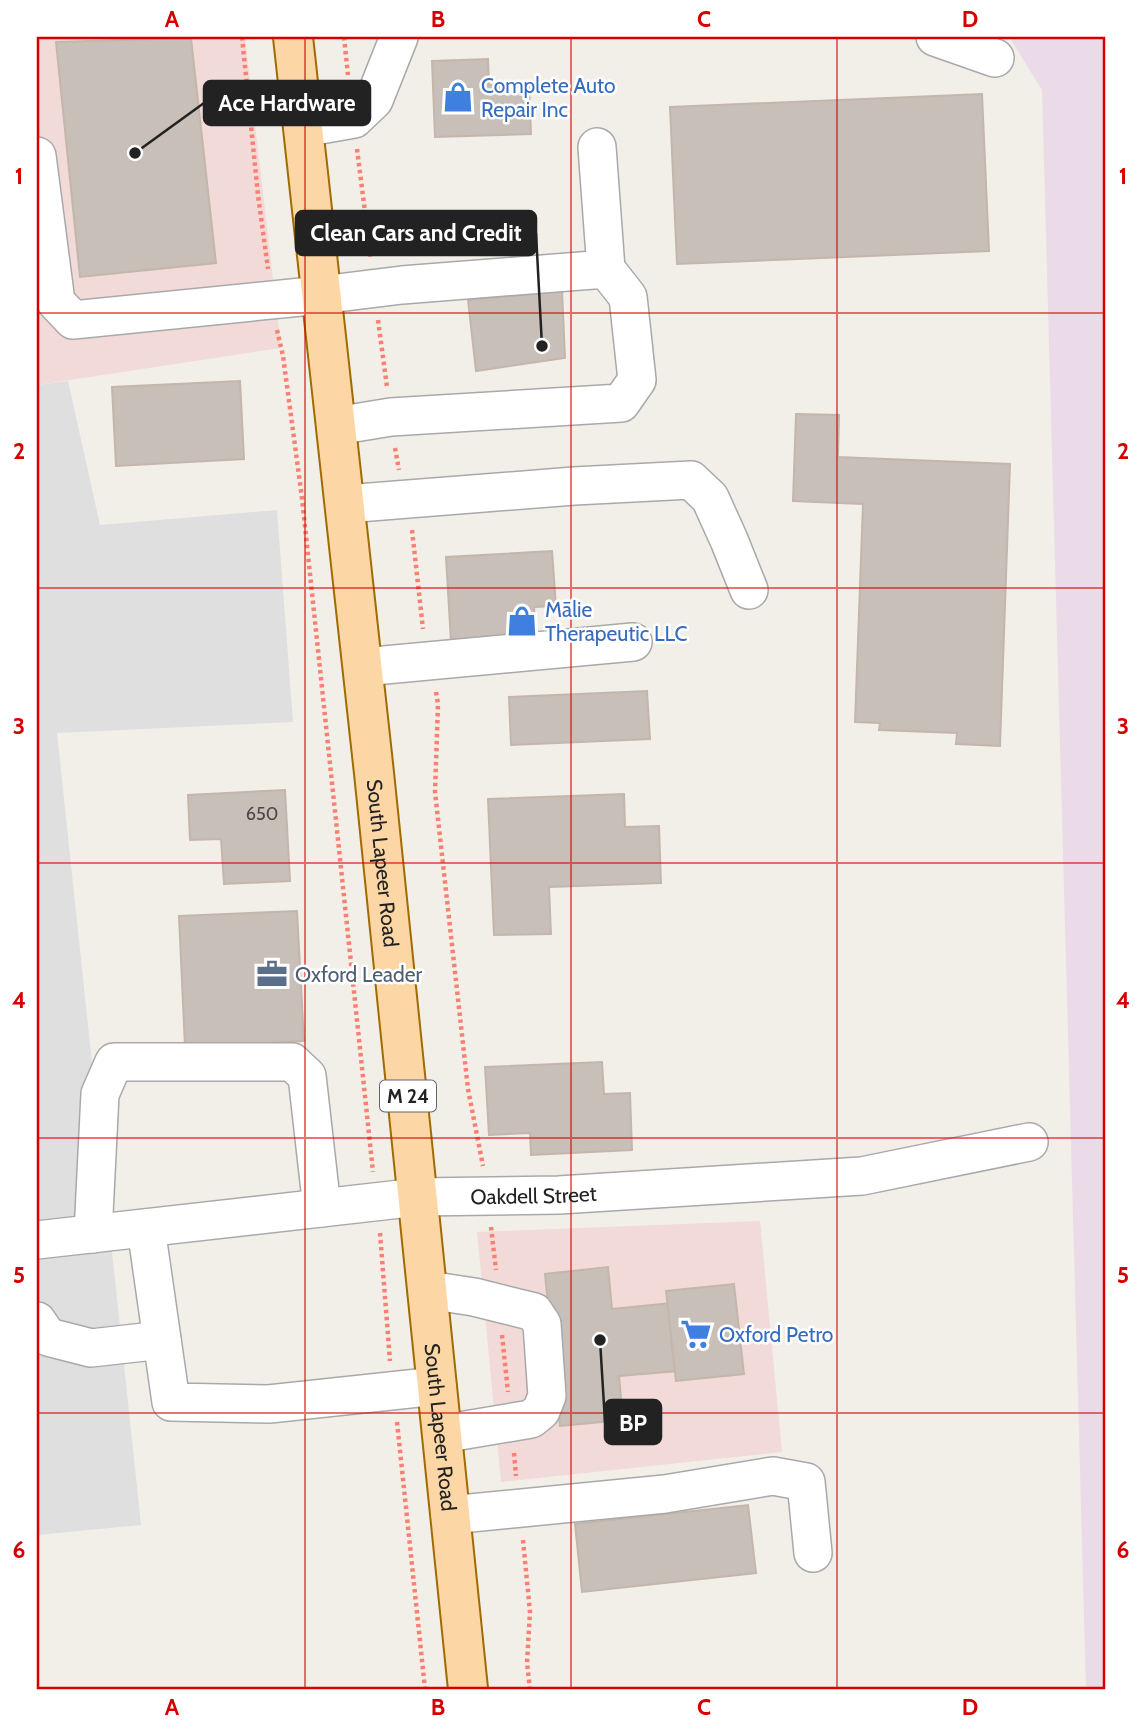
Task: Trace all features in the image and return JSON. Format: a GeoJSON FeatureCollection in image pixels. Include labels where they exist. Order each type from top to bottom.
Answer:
{"type":"FeatureCollection","features":[{"type":"Feature","properties":{"kind":"main road","name":"South Lapeer Road"},"geometry":{"type":"LineString","coordinates":[[293,37],[363,667],[468,1689]]}},
{"type":"Feature","properties":{"kind":"street"},"geometry":{"type":"LineString","coordinates":[[303,128],[354,120],[374,100],[399,37]]}},
{"type":"Feature","properties":{"kind":"street"},"geometry":{"type":"LineString","coordinates":[[935,37],[995,58]]}},
{"type":"Feature","properties":{"kind":"street"},"geometry":{"type":"LineString","coordinates":[[336,426],[391,417],[621,403],[637,380],[628,297],[606,269],[597,147]]}},
{"type":"Feature","properties":{"kind":"street"},"geometry":{"type":"LineString","coordinates":[[37,156],[56,302],[73,320],[402,285],[606,269]]}},
{"type":"Feature","properties":{"kind":"street"},"geometry":{"type":"LineString","coordinates":[[345,504],[574,486],[691,480],[710,498],[749,590]]}},
{"type":"Feature","properties":{"kind":"street"},"geometry":{"type":"LineString","coordinates":[[363,667],[633,642]]}},
{"type":"Feature","properties":{"kind":"street"},"geometry":{"type":"LineString","coordinates":[[93,1234],[100,1094],[114,1062],[292,1062],[307,1076],[322,1208]]}},
{"type":"Feature","properties":{"kind":"street","name":"Oakdell Street"},"geometry":{"type":"LineString","coordinates":[[37,1240],[418,1197],[559,1195],[862,1177],[1029,1142]]}},
{"type":"Feature","properties":{"kind":"street"},"geometry":{"type":"LineString","coordinates":[[146,1228],[171,1402],[269,1404],[437,1386]]}},
{"type":"Feature","properties":{"kind":"street"},"geometry":{"type":"LineString","coordinates":[[428,1290],[474,1297],[534,1312],[542,1324],[547,1396],[541,1411],[531,1419],[442,1434]]}},
{"type":"Feature","properties":{"kind":"street"},"geometry":{"type":"LineString","coordinates":[[37,1321],[48,1337],[91,1348],[162,1340]]}},
{"type":"Feature","properties":{"kind":"street"},"geometry":{"type":"LineString","coordinates":[[450,1515],[665,1494],[773,1476],[806,1482],[813,1553]]}},
{"type":"Feature","properties":{"kind":"path"},"geometry":{"type":"LineString","coordinates":[[242,37],[258,195],[302,499],[377,1202],[393,1391],[425,1689]]}},
{"type":"Feature","properties":{"kind":"path"},"geometry":{"type":"LineString","coordinates":[[344,37],[396,454],[411,529],[422,629],[432,651],[438,704],[435,792],[468,1089],[488,1196],[530,1612],[527,1663],[530,1689]]}},
{"type":"Feature","properties":{"kind":"shaded area"},"geometry":{"type":"Polygon","coordinates":[[[37,37],[245,37],[281,348],[37,385],[37,37]]]}},
{"type":"Feature","properties":{"kind":"shaded area"},"geometry":{"type":"Polygon","coordinates":[[[1009,37],[1105,37],[1105,1689],[1086,1689],[1042,90],[1009,37]]]}},
{"type":"Feature","properties":{"kind":"shaded area"},"geometry":{"type":"Polygon","coordinates":[[[68,381],[100,525],[277,510],[293,722],[57,733],[141,1525],[37,1535],[37,385],[68,381]]]}},
{"type":"Feature","properties":{"kind":"shaded area"},"geometry":{"type":"Polygon","coordinates":[[[760,1221],[782,1452],[501,1482],[477,1232],[760,1221]]]}},
{"type":"Feature","properties":{"kind":"building"},"geometry":{"type":"Polygon","coordinates":[[[191,38],[216,263],[80,277],[56,42],[191,38]]]}},
{"type":"Feature","properties":{"kind":"building"},"geometry":{"type":"Polygon","coordinates":[[[488,59],[489,85],[529,84],[531,134],[435,137],[432,61],[488,59]]]}},
{"type":"Feature","properties":{"kind":"building"},"geometry":{"type":"Polygon","coordinates":[[[982,94],[989,251],[677,264],[670,107],[982,94]]]}},
{"type":"Feature","properties":{"kind":"building"},"geometry":{"type":"Polygon","coordinates":[[[562,291],[565,358],[476,371],[468,300],[562,291]]]}},
{"type":"Feature","properties":{"kind":"building"},"geometry":{"type":"Polygon","coordinates":[[[240,381],[244,459],[116,466],[112,387],[240,381]]]}},
{"type":"Feature","properties":{"kind":"building"},"geometry":{"type":"Polygon","coordinates":[[[796,414],[839,415],[838,457],[1010,464],[1000,746],[956,744],[957,733],[879,730],[880,723],[855,722],[863,504],[793,501],[796,414]]]}},
{"type":"Feature","properties":{"kind":"building"},"geometry":{"type":"Polygon","coordinates":[[[552,551],[556,606],[534,607],[536,637],[451,642],[446,557],[552,551]]]}},
{"type":"Feature","properties":{"kind":"building"},"geometry":{"type":"Polygon","coordinates":[[[647,691],[650,739],[511,745],[509,697],[647,691]]]}},
{"type":"Feature","properties":{"kind":"building"},"geometry":{"type":"Polygon","coordinates":[[[285,790],[290,881],[224,884],[221,839],[190,840],[188,795],[285,790]]]}},
{"type":"Feature","properties":{"kind":"building"},"geometry":{"type":"Polygon","coordinates":[[[624,794],[625,827],[659,826],[661,883],[549,887],[551,934],[494,935],[488,799],[624,794]]]}},
{"type":"Feature","properties":{"kind":"building"},"geometry":{"type":"Polygon","coordinates":[[[297,911],[304,1041],[185,1047],[179,916],[297,911]]]}},
{"type":"Feature","properties":{"kind":"building"},"geometry":{"type":"Polygon","coordinates":[[[602,1062],[604,1094],[630,1093],[632,1150],[531,1155],[530,1133],[489,1135],[485,1067],[602,1062]]]}},
{"type":"Feature","properties":{"kind":"building"},"geometry":{"type":"Polygon","coordinates":[[[608,1267],[612,1309],[671,1303],[678,1371],[619,1376],[623,1420],[560,1426],[545,1274],[608,1267]]]}},
{"type":"Feature","properties":{"kind":"building"},"geometry":{"type":"Polygon","coordinates":[[[734,1284],[744,1374],[676,1381],[666,1291],[734,1284]]]}},
{"type":"Feature","properties":{"kind":"building"},"geometry":{"type":"Polygon","coordinates":[[[748,1505],[756,1573],[582,1592],[575,1524],[748,1505]]]}},
{"type":"Feature","properties":{"kind":"place","name":"Complete Auto Repair Inc"},"geometry":{"type":"Point","coordinates":[458,97]}},
{"type":"Feature","properties":{"kind":"place","name":"Ace Hardware"},"geometry":{"type":"Point","coordinates":[135,153]}},
{"type":"Feature","properties":{"kind":"place","name":"Clean Cars and Credit"},"geometry":{"type":"Point","coordinates":[542,346]}},
{"type":"Feature","properties":{"kind":"place","name":"Mālie Therapeutic LLC"},"geometry":{"type":"Point","coordinates":[522,621]}},
{"type":"Feature","properties":{"kind":"place","name":"Oxford Leader"},"geometry":{"type":"Point","coordinates":[272,974]}},
{"type":"Feature","properties":{"kind":"place","name":"Oxford Petro"},"geometry":{"type":"Point","coordinates":[696,1334]}},
{"type":"Feature","properties":{"kind":"place","name":"BP"},"geometry":{"type":"Point","coordinates":[600,1340]}}]}
